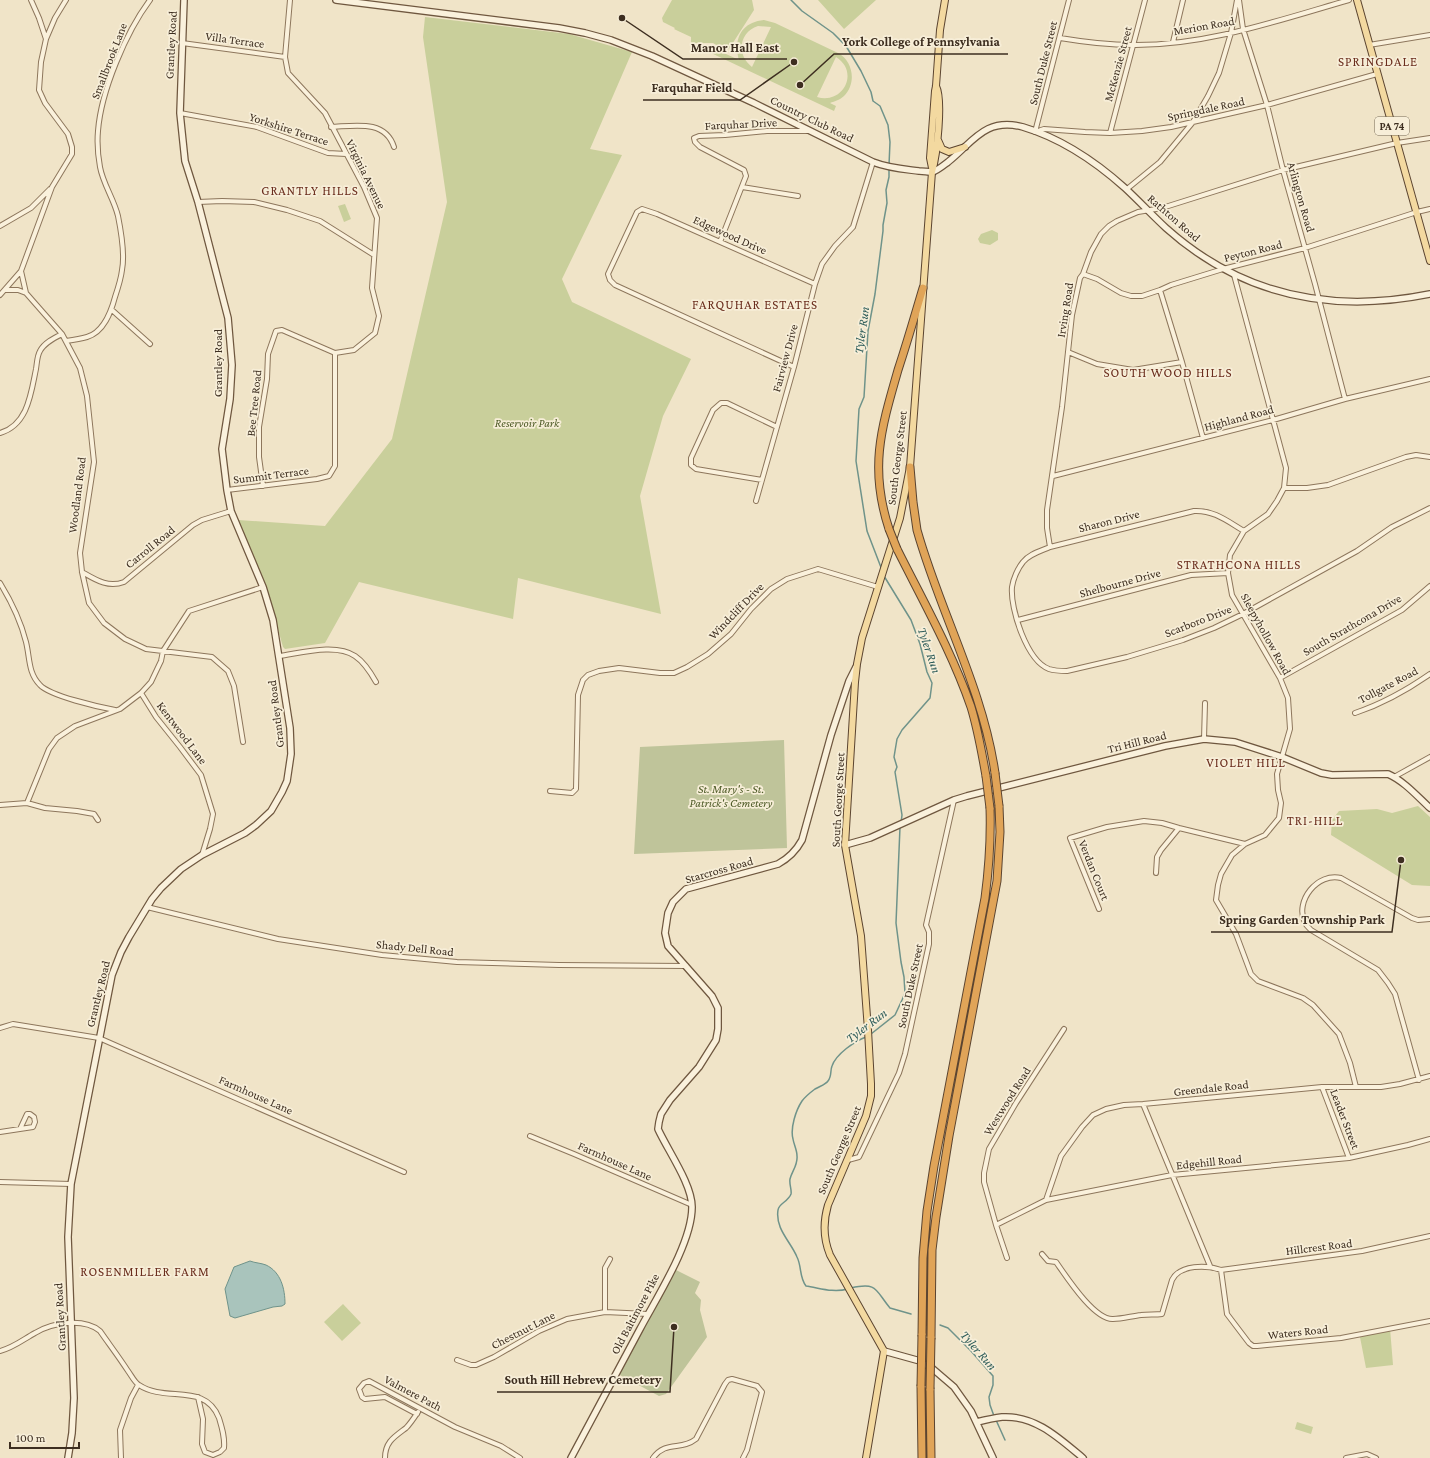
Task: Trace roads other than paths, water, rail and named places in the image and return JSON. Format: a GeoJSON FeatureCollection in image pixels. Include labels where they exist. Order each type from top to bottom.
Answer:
{"type":"FeatureCollection","features":[{"type":"Feature","properties":{"kind":"highway"},"geometry":{"type":"LineString","coordinates":[[922,1458],[921,1386],[923,1258],[927,1211],[934,1166],[985,898],[989,864],[990,837],[990,808],[986,776],[978,733],[963,685],[897,549],[883,511],[880,494],[878,462],[880,442],[889,403],[923,288]]}},
{"type":"Feature","properties":{"kind":"highway"},"geometry":{"type":"LineString","coordinates":[[910,467],[912,502],[919,536],[974,688],[992,753],[999,806],[1000,832],[997,881],[948,1143],[932,1250],[930,1389],[931,1458]]}},
{"type":"Feature","properties":{"kind":"main road","name":"South George Street"},"geometry":{"type":"LineString","coordinates":[[884,1351],[830,1255],[826,1246],[824,1227],[828,1205],[848,1160],[869,1105],[871,1084],[869,1039],[861,936],[844,845],[857,664],[862,638],[900,518],[910,467],[932,172],[930,158],[935,91],[940,30],[945,0]]}},
{"type":"Feature","properties":{"kind":"main road","name":"PA 74"},"geometry":{"type":"LineString","coordinates":[[1357,0],[1430,261]]}},
{"type":"Feature","properties":{"kind":"main road","name":"South George Street"},"geometry":{"type":"LineString","coordinates":[[932,172],[936,159],[939,105],[939,91],[936,86]]}},
{"type":"Feature","properties":{"kind":"main road"},"geometry":{"type":"LineString","coordinates":[[937,139],[940,146],[945,151],[953,152],[965,147]]}},
{"type":"Feature","properties":{"kind":"main road"},"geometry":{"type":"LineString","coordinates":[[866,1458],[884,1351]]}},
{"type":"Feature","properties":{"kind":"street"},"geometry":{"type":"LineString","coordinates":[[31,0],[46,40]]}},
{"type":"Feature","properties":{"kind":"street"},"geometry":{"type":"LineString","coordinates":[[0,295],[21,271],[52,187],[72,154],[72,147],[68,134],[45,103],[39,90],[41,62],[46,40],[55,18],[66,0]]}},
{"type":"Feature","properties":{"kind":"street","name":"Smallbrook Lane"},"geometry":{"type":"LineString","coordinates":[[66,341],[86,338],[105,323],[112,310],[122,270],[123,255],[118,215],[100,168],[98,132],[101,110],[110,79],[124,44],[150,0]]}},
{"type":"Feature","properties":{"kind":"street","name":"Grantley Road"},"geometry":{"type":"LineString","coordinates":[[68,1458],[72,1433],[74,1398],[68,1238],[71,1184],[109,988],[116,964],[129,937],[147,907],[161,888],[172,877],[202,855],[228,843],[256,825],[271,811],[284,786],[289,770],[292,743],[280,656],[273,620],[263,587],[231,510],[227,490],[222,449],[230,399],[232,365],[228,318],[198,202],[185,161],[180,113],[184,0]]}},
{"type":"Feature","properties":{"kind":"street","name":"Virginia Avenue"},"geometry":{"type":"LineString","coordinates":[[290,0],[285,57],[288,74],[325,113],[331,127],[364,187],[377,218],[372,288],[380,316],[375,333],[354,350],[335,353]]}},
{"type":"Feature","properties":{"kind":"street","name":"Country Club Road"},"geometry":{"type":"LineString","coordinates":[[336,0],[533,24],[584,33],[623,44],[652,56],[812,131],[873,162],[889,167],[932,172]]}},
{"type":"Feature","properties":{"kind":"street","name":"South Duke Street"},"geometry":{"type":"LineString","coordinates":[[1035,132],[1069,0]]}},
{"type":"Feature","properties":{"kind":"street","name":"McKenzie Street"},"geometry":{"type":"LineString","coordinates":[[1110,133],[1145,0]]}},
{"type":"Feature","properties":{"kind":"street"},"geometry":{"type":"LineString","coordinates":[[1173,42],[1183,0]]}},
{"type":"Feature","properties":{"kind":"street"},"geometry":{"type":"LineString","coordinates":[[1126,189],[1160,162],[1193,122],[1208,96],[1218,73],[1231,33],[1238,0]]}},
{"type":"Feature","properties":{"kind":"street","name":"Arlington Road"},"geometry":{"type":"LineString","coordinates":[[1238,0],[1243,30],[1267,106],[1283,170],[1346,399]]}},
{"type":"Feature","properties":{"kind":"street","name":"Merion Road"},"geometry":{"type":"LineString","coordinates":[[1060,38],[1095,44],[1133,46],[1173,42],[1231,33],[1349,0]]}},
{"type":"Feature","properties":{"kind":"street"},"geometry":{"type":"LineString","coordinates":[[1370,45],[1430,35]]}},
{"type":"Feature","properties":{"kind":"street","name":"Villa Terrace"},"geometry":{"type":"LineString","coordinates":[[182,43],[285,57]]}},
{"type":"Feature","properties":{"kind":"street","name":"Springdale Road"},"geometry":{"type":"LineString","coordinates":[[1035,132],[1044,129],[1110,133],[1171,127],[1267,106],[1377,74]]}},
{"type":"Feature","properties":{"kind":"street","name":"Yorkshire Terrace"},"geometry":{"type":"LineString","coordinates":[[180,113],[257,127],[328,153],[346,154]]}},
{"type":"Feature","properties":{"kind":"street","name":"Rathton Road"},"geometry":{"type":"LineString","coordinates":[[932,172],[945,164],[980,133],[989,128],[997,125],[1022,127],[1052,139],[1087,158],[1126,189],[1181,241],[1201,256],[1234,275],[1263,287],[1319,300],[1366,303],[1405,299],[1430,294]]}},
{"type":"Feature","properties":{"kind":"street"},"geometry":{"type":"LineString","coordinates":[[331,127],[370,126],[386,133],[394,147]]}},
{"type":"Feature","properties":{"kind":"street","name":"Farquhar Drive"},"geometry":{"type":"LineString","coordinates":[[742,187],[746,176],[744,170],[700,146],[695,142],[694,138],[699,136],[767,131],[812,131]]}},
{"type":"Feature","properties":{"kind":"street","name":"Irving Road"},"geometry":{"type":"LineString","coordinates":[[1050,547],[1047,528],[1047,510],[1053,476],[1076,293],[1080,278],[1083,274],[1091,252],[1101,234],[1117,220],[1138,212],[1162,208],[1283,170],[1397,143],[1430,138]]}},
{"type":"Feature","properties":{"kind":"street","name":"Fairview Drive"},"geometry":{"type":"LineString","coordinates":[[756,501],[794,367],[815,284],[822,264],[835,246],[853,227],[873,162]]}},
{"type":"Feature","properties":{"kind":"street"},"geometry":{"type":"LineString","coordinates":[[0,226],[31,208],[52,187]]}},
{"type":"Feature","properties":{"kind":"street"},"geometry":{"type":"LineString","coordinates":[[720,242],[742,187],[798,196]]}},
{"type":"Feature","properties":{"kind":"street"},"geometry":{"type":"LineString","coordinates":[[198,202],[254,202],[293,212],[320,221],[374,255]]}},
{"type":"Feature","properties":{"kind":"street","name":"Edgewood Drive"},"geometry":{"type":"LineString","coordinates":[[794,367],[616,285],[610,280],[608,274],[637,212],[642,209],[815,284]]}},
{"type":"Feature","properties":{"kind":"street","name":"Peyton Road"},"geometry":{"type":"LineString","coordinates":[[1083,274],[1097,279],[1131,296],[1142,296],[1171,285],[1223,269],[1305,248],[1430,209]]}},
{"type":"Feature","properties":{"kind":"street","name":"Woodland Road"},"geometry":{"type":"LineString","coordinates":[[21,271],[26,293],[62,334],[66,341],[80,368],[87,396],[94,462],[80,553],[88,603],[104,623],[126,639],[146,649],[212,658],[228,671],[234,686],[243,742]]}},
{"type":"Feature","properties":{"kind":"street","name":"Sleepyhollow Road"},"geometry":{"type":"LineString","coordinates":[[1234,275],[1286,468],[1284,488],[1277,501],[1268,514],[1244,531],[1230,555],[1228,573],[1232,595],[1280,678],[1288,698],[1290,729],[1277,774],[1281,803],[1279,818],[1265,835],[1245,844],[1232,855],[1226,864],[1218,885],[1216,900],[1236,934],[1251,974],[1258,981],[1303,998],[1313,1005],[1339,1034],[1350,1063],[1356,1087]]}},
{"type":"Feature","properties":{"kind":"street"},"geometry":{"type":"LineString","coordinates":[[4,290],[18,290],[26,293]]}},
{"type":"Feature","properties":{"kind":"street"},"geometry":{"type":"LineString","coordinates":[[1160,290],[1203,438]]}},
{"type":"Feature","properties":{"kind":"street"},"geometry":{"type":"LineString","coordinates":[[112,310],[150,344]]}},
{"type":"Feature","properties":{"kind":"street","name":"Bee Tree Road"},"geometry":{"type":"LineString","coordinates":[[263,486],[259,457],[259,427],[267,379],[268,354],[276,331],[282,330],[335,353]]}},
{"type":"Feature","properties":{"kind":"street"},"geometry":{"type":"LineString","coordinates":[[0,433],[8,431],[23,415],[28,404],[40,351],[48,342],[62,334]]}},
{"type":"Feature","properties":{"kind":"street"},"geometry":{"type":"LineString","coordinates":[[1068,352],[1097,364],[1133,370],[1182,362]]}},
{"type":"Feature","properties":{"kind":"street","name":"Summit Terrace"},"geometry":{"type":"LineString","coordinates":[[227,490],[317,479],[329,476],[335,466],[335,353]]}},
{"type":"Feature","properties":{"kind":"street","name":"Highland Road"},"geometry":{"type":"LineString","coordinates":[[1053,476],[1274,420],[1346,399],[1430,379]]}},
{"type":"Feature","properties":{"kind":"street"},"geometry":{"type":"LineString","coordinates":[[762,480],[696,470],[691,465],[691,458],[713,410],[721,403],[727,403],[777,427]]}},
{"type":"Feature","properties":{"kind":"street"},"geometry":{"type":"LineString","coordinates":[[1284,488],[1306,488],[1328,485],[1406,457],[1416,455],[1430,457]]}},
{"type":"Feature","properties":{"kind":"street","name":"Scarboro Drive"},"geometry":{"type":"LineString","coordinates":[[1014,604],[1023,639],[1034,658],[1048,669],[1062,671],[1127,657],[1183,640],[1214,628],[1243,614],[1357,551],[1392,527],[1430,508]]}},
{"type":"Feature","properties":{"kind":"street","name":"Carroll Road"},"geometry":{"type":"LineString","coordinates":[[82,572],[103,583],[116,585],[124,582],[193,525],[202,520],[231,510]]}},
{"type":"Feature","properties":{"kind":"street","name":"Sharon Drive"},"geometry":{"type":"LineString","coordinates":[[1014,604],[1012,587],[1018,571],[1024,561],[1031,555],[1050,547],[1194,511],[1215,513],[1244,531]]}},
{"type":"Feature","properties":{"kind":"street","name":"Windcliff Drive"},"geometry":{"type":"LineString","coordinates":[[550,791],[572,793],[576,789],[578,695],[583,680],[588,675],[599,671],[619,668],[660,673],[674,673],[708,654],[731,634],[751,609],[771,589],[787,579],[818,569],[878,587]]}},
{"type":"Feature","properties":{"kind":"street","name":"Shelbourne Drive"},"geometry":{"type":"LineString","coordinates":[[1018,620],[1191,575],[1228,573]]}},
{"type":"Feature","properties":{"kind":"street"},"geometry":{"type":"LineString","coordinates":[[0,583],[10,599],[26,642],[32,674],[41,687],[74,700],[116,710]]}},
{"type":"Feature","properties":{"kind":"street","name":"South Strathcona Drive"},"geometry":{"type":"LineString","coordinates":[[1280,678],[1402,610],[1430,586]]}},
{"type":"Feature","properties":{"kind":"street"},"geometry":{"type":"LineString","coordinates":[[28,803],[49,749],[57,738],[75,726],[120,709],[141,693],[151,682],[161,661],[163,651],[189,612],[263,587]]}},
{"type":"Feature","properties":{"kind":"street"},"geometry":{"type":"LineString","coordinates":[[280,656],[324,650],[340,650],[355,656],[370,670],[376,682]]}},
{"type":"Feature","properties":{"kind":"street","name":"Starcross Road"},"geometry":{"type":"LineString","coordinates":[[674,1266],[689,1230],[692,1206],[686,1183],[658,1129],[659,1122],[670,1100],[699,1067],[716,1040],[718,1029],[718,1008],[712,996],[668,946],[666,927],[668,913],[673,902],[686,889],[778,864],[795,852],[802,840],[831,735],[849,681],[857,664]]}},
{"type":"Feature","properties":{"kind":"street","name":"Tollgate Road"},"geometry":{"type":"LineString","coordinates":[[1355,713],[1368,709],[1408,689],[1430,674]]}},
{"type":"Feature","properties":{"kind":"street","name":"Kentwood Lane"},"geometry":{"type":"LineString","coordinates":[[141,693],[156,717],[201,775],[213,814],[202,855]]}},
{"type":"Feature","properties":{"kind":"street"},"geometry":{"type":"LineString","coordinates":[[1204,739],[1205,703]]}},
{"type":"Feature","properties":{"kind":"street","name":"Tri Hill Road"},"geometry":{"type":"LineString","coordinates":[[844,845],[870,838],[954,800],[967,796],[1165,746],[1204,739],[1235,742],[1282,757],[1321,773],[1332,775],[1382,773],[1394,777],[1430,808]]}},
{"type":"Feature","properties":{"kind":"street"},"geometry":{"type":"LineString","coordinates":[[1394,777],[1430,757]]}},
{"type":"Feature","properties":{"kind":"street","name":"South Duke Street"},"geometry":{"type":"LineString","coordinates":[[848,1160],[859,1157],[906,1054],[929,944],[929,932],[926,925],[954,800]]}},
{"type":"Feature","properties":{"kind":"street"},"geometry":{"type":"LineString","coordinates":[[0,805],[28,803],[45,808],[94,814],[98,820]]}},
{"type":"Feature","properties":{"kind":"street","name":"Verdan Court"},"geometry":{"type":"LineString","coordinates":[[1099,909],[1070,838],[1107,827],[1144,821],[1162,823],[1180,828]]}},
{"type":"Feature","properties":{"kind":"street"},"geometry":{"type":"LineString","coordinates":[[1156,873],[1157,857],[1161,850],[1180,828],[1245,844]]}},
{"type":"Feature","properties":{"kind":"street"},"geometry":{"type":"LineString","coordinates":[[1419,1080],[1395,994],[1388,983],[1378,970],[1311,930],[1305,924],[1302,915],[1304,900],[1310,889],[1316,884],[1335,877],[1341,878],[1412,918],[1418,920],[1430,919]]}},
{"type":"Feature","properties":{"kind":"street","name":"Shady Dell Road"},"geometry":{"type":"LineString","coordinates":[[147,907],[278,939],[382,955],[457,962],[559,965],[686,966]]}},
{"type":"Feature","properties":{"kind":"street","name":"Farmhouse Lane"},"geometry":{"type":"LineString","coordinates":[[0,1028],[13,1024],[99,1038],[404,1172]]}},
{"type":"Feature","properties":{"kind":"street","name":"Westwood Road"},"geometry":{"type":"LineString","coordinates":[[1007,1258],[984,1182],[984,1173],[989,1149],[1016,1103],[1064,1029]]}},
{"type":"Feature","properties":{"kind":"street","name":"Greendale Road"},"geometry":{"type":"LineString","coordinates":[[1046,1200],[1061,1156],[1082,1127],[1093,1115],[1106,1109],[1124,1105],[1322,1087],[1381,1087],[1419,1080],[1430,1076]]}},
{"type":"Feature","properties":{"kind":"street","name":"Leader Street"},"geometry":{"type":"LineString","coordinates":[[1322,1087],[1349,1158]]}},
{"type":"Feature","properties":{"kind":"street"},"geometry":{"type":"LineString","coordinates":[[1042,1254],[1048,1261],[1056,1262],[1078,1294],[1106,1318],[1113,1319],[1145,1314],[1162,1314],[1175,1275],[1181,1270],[1210,1266],[1144,1104]]}},
{"type":"Feature","properties":{"kind":"street"},"geometry":{"type":"LineString","coordinates":[[0,1132],[20,1129]]}},
{"type":"Feature","properties":{"kind":"street","name":"Farmhouse Lane"},"geometry":{"type":"LineString","coordinates":[[530,1136],[692,1206]]}},
{"type":"Feature","properties":{"kind":"street","name":"Edgehill Road"},"geometry":{"type":"LineString","coordinates":[[996,1225],[1046,1200],[1172,1175],[1349,1158],[1408,1146],[1430,1139]]}},
{"type":"Feature","properties":{"kind":"street"},"geometry":{"type":"LineString","coordinates":[[0,1182],[71,1184]]}},
{"type":"Feature","properties":{"kind":"street","name":"Hillcrest Road"},"geometry":{"type":"LineString","coordinates":[[1210,1266],[1221,1270],[1362,1251],[1430,1236]]}},
{"type":"Feature","properties":{"kind":"street"},"geometry":{"type":"LineString","coordinates":[[605,1312],[605,1268],[610,1259]]}},
{"type":"Feature","properties":{"kind":"street","name":"Old Baltimore Pike"},"geometry":{"type":"LineString","coordinates":[[571,1458],[674,1266]]}},
{"type":"Feature","properties":{"kind":"street","name":"Waters Road"},"geometry":{"type":"LineString","coordinates":[[1221,1270],[1227,1314],[1253,1346],[1341,1338],[1430,1321]]}},
{"type":"Feature","properties":{"kind":"street","name":"Chestnut Lane"},"geometry":{"type":"LineString","coordinates":[[457,1360],[471,1365],[476,1364],[494,1357],[539,1331],[567,1319],[605,1312],[648,1314]]}},
{"type":"Feature","properties":{"kind":"street"},"geometry":{"type":"LineString","coordinates":[[0,1351],[14,1346],[47,1327],[71,1324],[88,1324],[100,1331],[138,1385],[155,1392],[170,1395],[198,1397],[203,1398],[211,1405],[217,1413],[225,1440],[224,1448],[220,1452],[213,1454],[205,1452],[202,1444],[203,1419],[198,1397]]}},
{"type":"Feature","properties":{"kind":"street"},"geometry":{"type":"LineString","coordinates":[[884,1351],[912,1358],[933,1369],[954,1387],[971,1411],[993,1458]]}},
{"type":"Feature","properties":{"kind":"street"},"geometry":{"type":"LineString","coordinates":[[653,1458],[664,1448],[688,1444],[696,1439],[725,1384],[728,1380],[732,1379],[757,1386],[762,1392],[747,1450],[743,1458]]}},
{"type":"Feature","properties":{"kind":"street","name":"Valmere Path"},"geometry":{"type":"LineString","coordinates":[[417,1414],[385,1397],[365,1399],[362,1397],[359,1390],[364,1383],[369,1381],[455,1427],[502,1446],[520,1458]]}},
{"type":"Feature","properties":{"kind":"street"},"geometry":{"type":"LineString","coordinates":[[121,1458],[120,1430],[127,1409],[138,1385]]}},
{"type":"Feature","properties":{"kind":"street"},"geometry":{"type":"LineString","coordinates":[[385,1458],[385,1450],[391,1438],[407,1427],[420,1409]]}},
{"type":"Feature","properties":{"kind":"street"},"geometry":{"type":"LineString","coordinates":[[977,1422],[995,1418],[1013,1417],[1036,1423],[1083,1458]]}},
{"type":"Feature","properties":{"kind":"street"},"geometry":{"type":"LineString","coordinates":[[511,1458],[514,1453]]}},
{"type":"Feature","properties":{"kind":"street"},"geometry":{"type":"LineString","coordinates":[[1346,1458],[1367,1454],[1376,1458]]}},
{"type":"Feature","properties":{"kind":"water"},"geometry":{"type":"Polygon","coordinates":[[[250,1261],[266,1265],[279,1276],[283,1287],[285,1304],[235,1318],[230,1316],[225,1289],[234,1267],[250,1261]]]}},
{"type":"Feature","properties":{"kind":"waterway","name":"Tyler Run"},"geometry":{"type":"LineString","coordinates":[[791,0],[802,11],[833,33],[846,46],[861,71],[871,92],[873,101],[880,106],[888,125],[890,142],[889,165]]}},
{"type":"Feature","properties":{"kind":"waterway","name":"Tyler Run"},"geometry":{"type":"LineString","coordinates":[[882,570],[867,531],[856,461],[859,409],[864,397],[868,331],[875,294],[887,203],[886,190],[889,169]]}},
{"type":"Feature","properties":{"kind":"waterway","name":"Tyler Run"},"geometry":{"type":"LineString","coordinates":[[884,576],[911,620],[920,644],[927,672],[932,683],[930,698],[902,730],[897,739],[894,757],[897,767],[895,772],[902,815],[901,823]]}},
{"type":"Feature","properties":{"kind":"waterway","name":"Tyler Run"},"geometry":{"type":"LineString","coordinates":[[871,1034],[895,1015],[905,993],[896,923],[900,827]]}},
{"type":"Feature","properties":{"kind":"waterway","name":"Tyler Run"},"geometry":{"type":"LineString","coordinates":[[848,1289],[832,1290],[806,1286],[802,1279],[800,1264],[797,1257],[781,1229],[778,1210],[791,1194],[790,1179],[797,1159],[792,1130],[794,1119],[803,1099],[828,1081],[831,1068],[837,1057],[851,1045],[866,1037]]}},
{"type":"Feature","properties":{"kind":"waterway","name":"Tyler Run"},"geometry":{"type":"LineString","coordinates":[[851,1288],[860,1286],[871,1287],[878,1292],[890,1308],[911,1314]]}},
{"type":"Feature","properties":{"kind":"waterway","name":"Tyler Run"},"geometry":{"type":"LineString","coordinates":[[940,1325],[948,1328],[993,1376],[993,1385],[989,1397],[994,1416]]}},
{"type":"Feature","properties":{"kind":"waterway","name":"Tyler Run"},"geometry":{"type":"LineString","coordinates":[[996,1420],[1005,1440]]}},
{"type":"Feature","properties":{"kind":"place","name":"Manor Hall East"},"geometry":{"type":"Point","coordinates":[622,18]}},
{"type":"Feature","properties":{"kind":"place","name":"Farquhar Field"},"geometry":{"type":"Point","coordinates":[794,62]}},
{"type":"Feature","properties":{"kind":"place","name":"York College of Pennsylvania"},"geometry":{"type":"Point","coordinates":[800,85]}},
{"type":"Feature","properties":{"kind":"place","name":"Spring Garden Township Park"},"geometry":{"type":"Point","coordinates":[1401,860]}},
{"type":"Feature","properties":{"kind":"place","name":"South Hill Hebrew Cemetery"},"geometry":{"type":"Point","coordinates":[674,1327]}},
{"type":"Feature","properties":{"kind":"district","name":"SPRINGDALE"},"geometry":{"type":"Point","coordinates":[1378,61]}},
{"type":"Feature","properties":{"kind":"district","name":"GRANTLY HILLS"},"geometry":{"type":"Point","coordinates":[310,190]}},
{"type":"Feature","properties":{"kind":"district","name":"FARQUHAR ESTATES"},"geometry":{"type":"Point","coordinates":[755,304]}},
{"type":"Feature","properties":{"kind":"district","name":"SOUTH WOOD HILLS"},"geometry":{"type":"Point","coordinates":[1168,372]}},
{"type":"Feature","properties":{"kind":"district","name":"STRATHCONA HILLS"},"geometry":{"type":"Point","coordinates":[1239,564]}},
{"type":"Feature","properties":{"kind":"district","name":"VIOLET HILL"},"geometry":{"type":"Point","coordinates":[1246,762]}},
{"type":"Feature","properties":{"kind":"district","name":"TRI-HILL"},"geometry":{"type":"Point","coordinates":[1315,820]}},
{"type":"Feature","properties":{"kind":"district","name":"ROSENMILLER FARM"},"geometry":{"type":"Point","coordinates":[145,1271]}},
{"type":"Feature","properties":{"kind":"park label","name":"Reservoir Park"},"geometry":{"type":"Point","coordinates":[527,423]}},
{"type":"Feature","properties":{"kind":"park label","name":"St. Mary's - St. Patrick's Cemetery"},"geometry":{"type":"Point","coordinates":[731,796]}}]}
